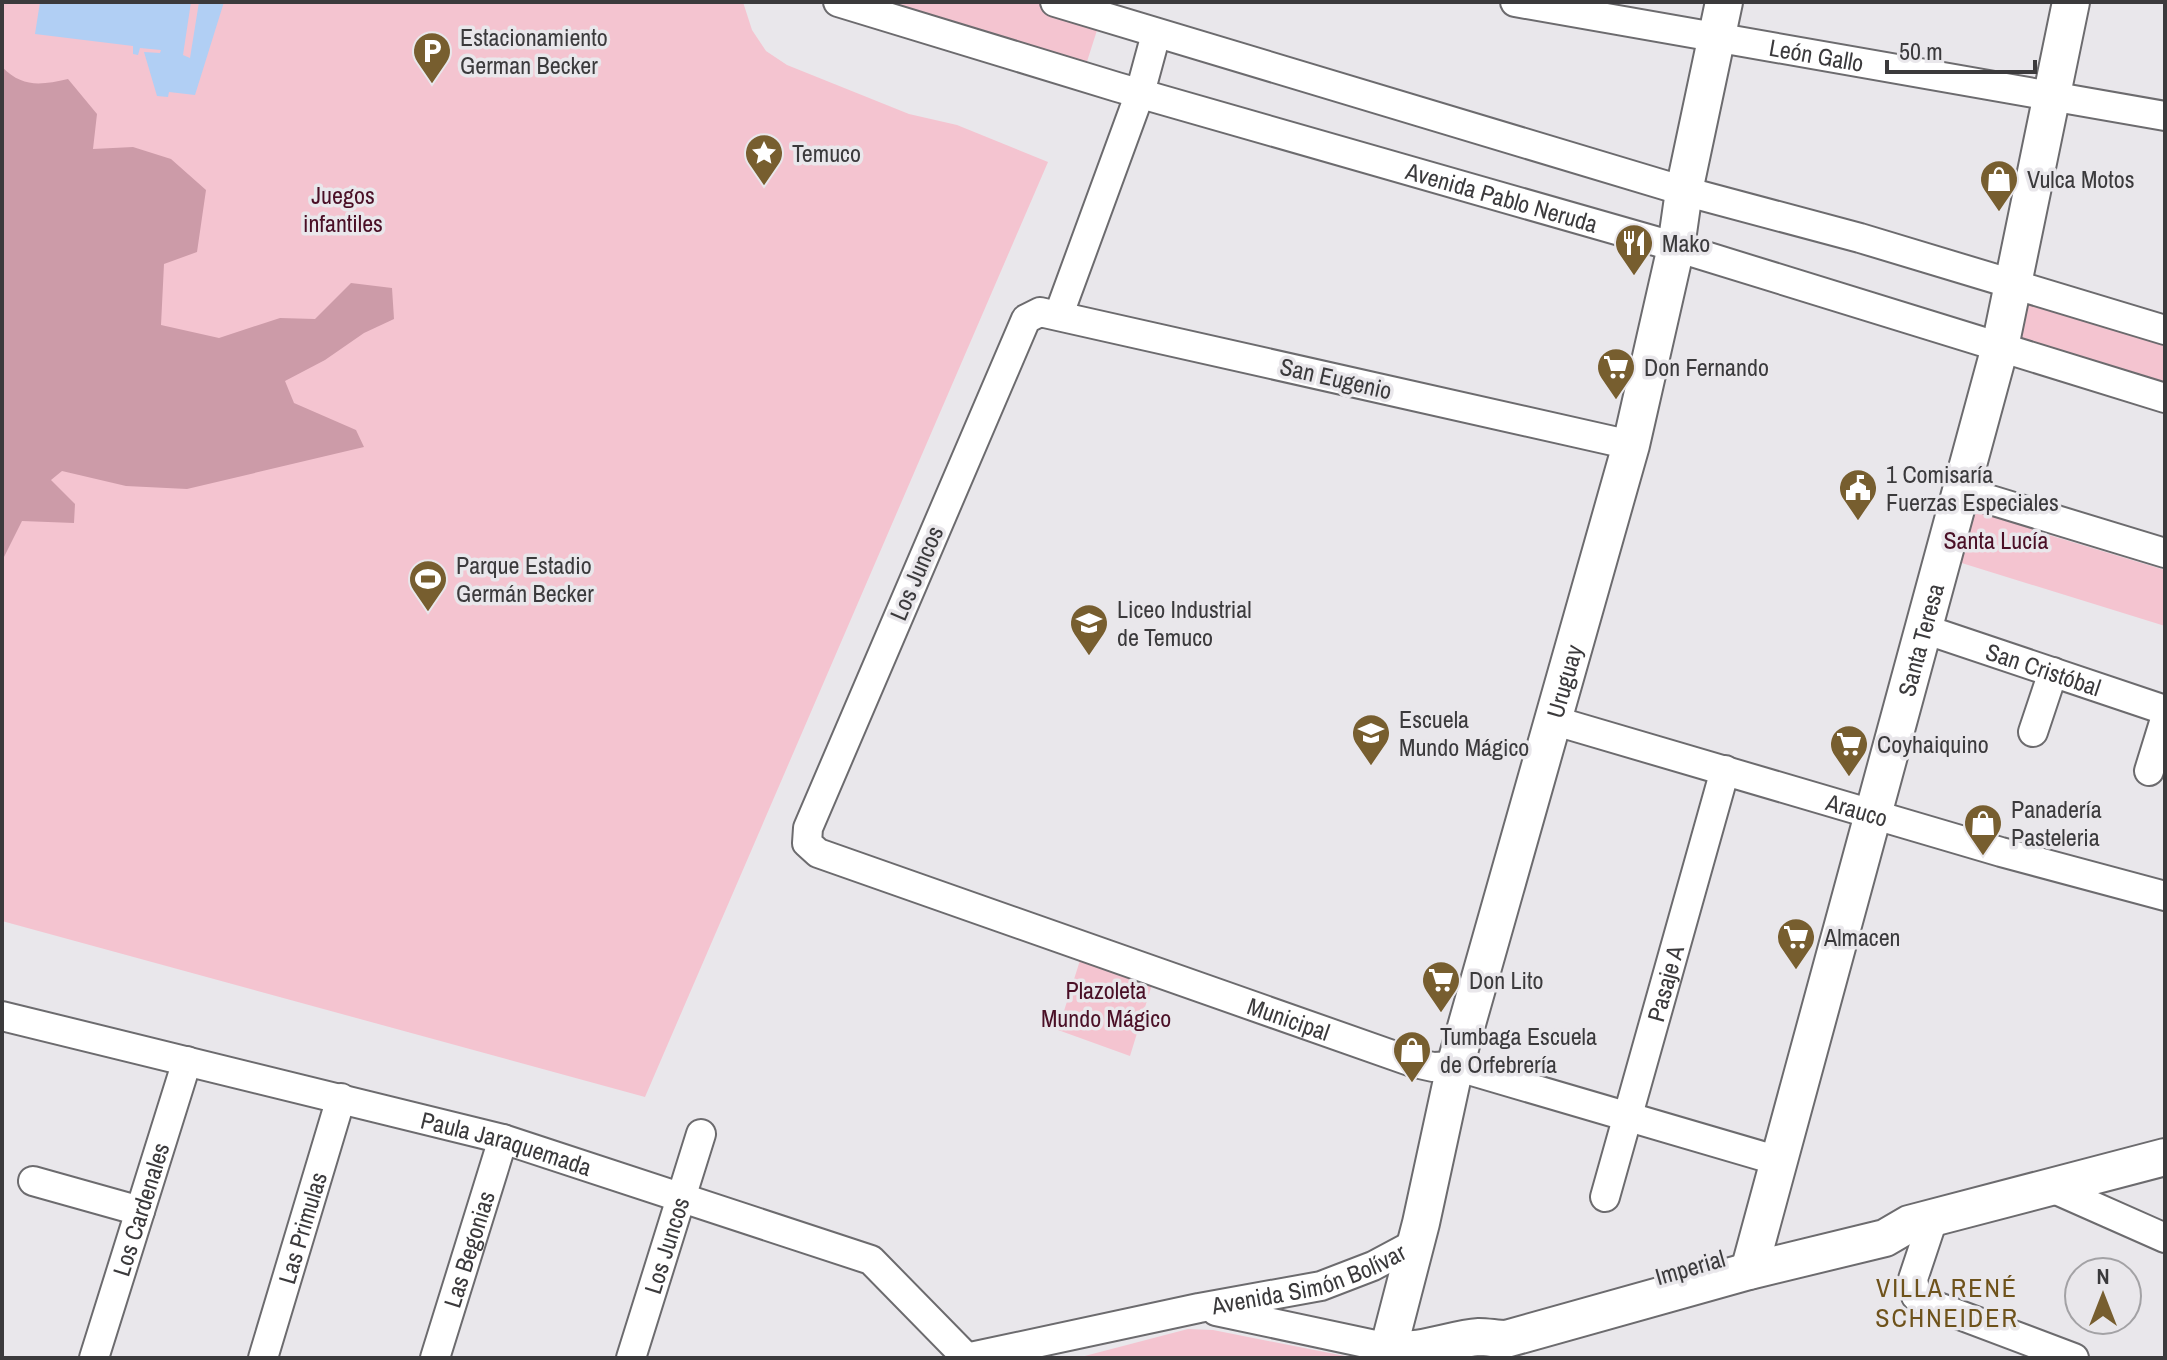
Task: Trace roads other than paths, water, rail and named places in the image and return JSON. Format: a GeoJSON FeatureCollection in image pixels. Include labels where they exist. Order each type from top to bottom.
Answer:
{"type":"FeatureCollection","features":[{"type":"Feature","properties":{"kind":"main road","name":"Uruguay"},"geometry":{"type":"LineString","coordinates":[[1409,1353],[1416,1243],[1455,1066],[1631,445],[1676,247],[1684,191],[1724,2]]}},
{"type":"Feature","properties":{"kind":"main road","name":"Santa Teresa"},"geometry":{"type":"LineString","coordinates":[[1752,1260],[2000,347],[2071,2]]}},
{"type":"Feature","properties":{"kind":"main road","name":"Imperial"},"geometry":{"type":"LineString","coordinates":[[1409,1353],[1478,1337],[1506,1339],[1752,1260],[1885,1238],[1921,1221],[2165,1157]]}},
{"type":"Feature","properties":{"kind":"street","name":"Avenida Pablo Neruda"},"geometry":{"type":"LineString","coordinates":[[838,2],[1140,93],[1676,247],[2165,398]]}},
{"type":"Feature","properties":{"kind":"street"},"geometry":{"type":"LineString","coordinates":[[1055,2],[1684,191],[2013,283],[2165,330]]}},
{"type":"Feature","properties":{"kind":"street","name":"León Gallo"},"geometry":{"type":"LineString","coordinates":[[1515,2],[2165,116]]}},
{"type":"Feature","properties":{"kind":"street","name":"Los Juncos"},"geometry":{"type":"LineString","coordinates":[[807,843],[808,828],[820,799],[1026,319],[1050,313],[1140,93],[1156,34]]}},
{"type":"Feature","properties":{"kind":"street","name":"San Eugenio"},"geometry":{"type":"LineString","coordinates":[[1050,313],[1631,445]]}},
{"type":"Feature","properties":{"kind":"street"},"geometry":{"type":"LineString","coordinates":[[1961,491],[2165,553]]}},
{"type":"Feature","properties":{"kind":"street","name":"San Cristóbal"},"geometry":{"type":"LineString","coordinates":[[1924,629],[2165,710]]}},
{"type":"Feature","properties":{"kind":"street"},"geometry":{"type":"LineString","coordinates":[[2033,732],[2053,672]]}},
{"type":"Feature","properties":{"kind":"street"},"geometry":{"type":"LineString","coordinates":[[2149,771],[2165,719]]}},
{"type":"Feature","properties":{"kind":"street","name":"Arauco"},"geometry":{"type":"LineString","coordinates":[[1552,720],[2001,852],[2165,896]]}},
{"type":"Feature","properties":{"kind":"street","name":"Pasaje A"},"geometry":{"type":"LineString","coordinates":[[1605,1197],[1725,770]]}},
{"type":"Feature","properties":{"kind":"street","name":"Municipal"},"geometry":{"type":"LineString","coordinates":[[807,843],[818,853],[1415,1063],[1433,1067],[1455,1066],[1779,1161]]}},
{"type":"Feature","properties":{"kind":"street","name":"Paula Jaraquemada"},"geometry":{"type":"LineString","coordinates":[[2,1016],[503,1139],[871,1260],[966,1358]]}},
{"type":"Feature","properties":{"kind":"street","name":"Los Cardenales"},"geometry":{"type":"LineString","coordinates":[[94,1358],[187,1061]]}},
{"type":"Feature","properties":{"kind":"street","name":"Las Primulas"},"geometry":{"type":"LineString","coordinates":[[263,1358],[341,1098]]}},
{"type":"Feature","properties":{"kind":"street","name":"Los Juncos"},"geometry":{"type":"LineString","coordinates":[[631,1358],[701,1134]]}},
{"type":"Feature","properties":{"kind":"street","name":"Las Begonias"},"geometry":{"type":"LineString","coordinates":[[435,1358],[503,1139]]}},
{"type":"Feature","properties":{"kind":"street"},"geometry":{"type":"LineString","coordinates":[[33,1181],[140,1211]]}},
{"type":"Feature","properties":{"kind":"street"},"geometry":{"type":"LineString","coordinates":[[2052,1188],[2165,1238]]}},
{"type":"Feature","properties":{"kind":"street"},"geometry":{"type":"LineString","coordinates":[[1921,1221],[1913,1279],[1916,1296],[2074,1358]]}},
{"type":"Feature","properties":{"kind":"street","name":"Avenida Simón Bolívar"},"geometry":{"type":"LineString","coordinates":[[966,1358],[1199,1308],[1321,1286],[1373,1266],[1416,1243]]}},
{"type":"Feature","properties":{"kind":"street","name":"Avenida Simón Bolívar"},"geometry":{"type":"LineString","coordinates":[[1199,1308],[1409,1353]]}},
{"type":"Feature","properties":{"kind":"water"},"geometry":{"type":"Polygon","coordinates":[[[40,2],[191,2],[183,55],[190,58],[199,2],[224,2],[195,95],[169,92],[168,97],[157,96],[144,52],[160,53],[161,50],[140,48],[138,55],[133,54],[133,46],[35,34],[40,2]]]}},
{"type":"Feature","properties":{"kind":"place","name":"Estacionamiento German Becker"},"geometry":{"type":"Point","coordinates":[432,85]}},
{"type":"Feature","properties":{"kind":"place","name":"Temuco"},"geometry":{"type":"Point","coordinates":[764,187]}},
{"type":"Feature","properties":{"kind":"place","name":"Vulca Motos"},"geometry":{"type":"Point","coordinates":[1999,213]}},
{"type":"Feature","properties":{"kind":"place","name":"Mako"},"geometry":{"type":"Point","coordinates":[1634,277]}},
{"type":"Feature","properties":{"kind":"place","name":"Don Fernando"},"geometry":{"type":"Point","coordinates":[1616,401]}},
{"type":"Feature","properties":{"kind":"place","name":"1 Comisaría Fuerzas Especiales"},"geometry":{"type":"Point","coordinates":[1858,522]}},
{"type":"Feature","properties":{"kind":"place","name":"Parque Estadio Germán Becker"},"geometry":{"type":"Point","coordinates":[428,613]}},
{"type":"Feature","properties":{"kind":"place","name":"Liceo Industrial de Temuco"},"geometry":{"type":"Point","coordinates":[1089,657]}},
{"type":"Feature","properties":{"kind":"place","name":"Escuela Mundo Mágico"},"geometry":{"type":"Point","coordinates":[1371,767]}},
{"type":"Feature","properties":{"kind":"place","name":"Coyhaiquino"},"geometry":{"type":"Point","coordinates":[1849,778]}},
{"type":"Feature","properties":{"kind":"place","name":"Panadería Pasteleria"},"geometry":{"type":"Point","coordinates":[1983,857]}},
{"type":"Feature","properties":{"kind":"place","name":"Almacen"},"geometry":{"type":"Point","coordinates":[1796,971]}},
{"type":"Feature","properties":{"kind":"place","name":"Don Lito"},"geometry":{"type":"Point","coordinates":[1441,1014]}},
{"type":"Feature","properties":{"kind":"place","name":"Tumbaga Escuela de Orfebrería"},"geometry":{"type":"Point","coordinates":[1412,1084]}},
{"type":"Feature","properties":{"kind":"district","name":"VILLA RENÉ SCHNEIDER"},"geometry":{"type":"Point","coordinates":[1947,1302]}},
{"type":"Feature","properties":{"kind":"park label","name":"Juegos infantiles"},"geometry":{"type":"Point","coordinates":[343,209]}},
{"type":"Feature","properties":{"kind":"park label","name":"Santa Lucía"},"geometry":{"type":"Point","coordinates":[1996,540]}},
{"type":"Feature","properties":{"kind":"park label","name":"Plazoleta Mundo Mágico"},"geometry":{"type":"Point","coordinates":[1106,1004]}}]}
